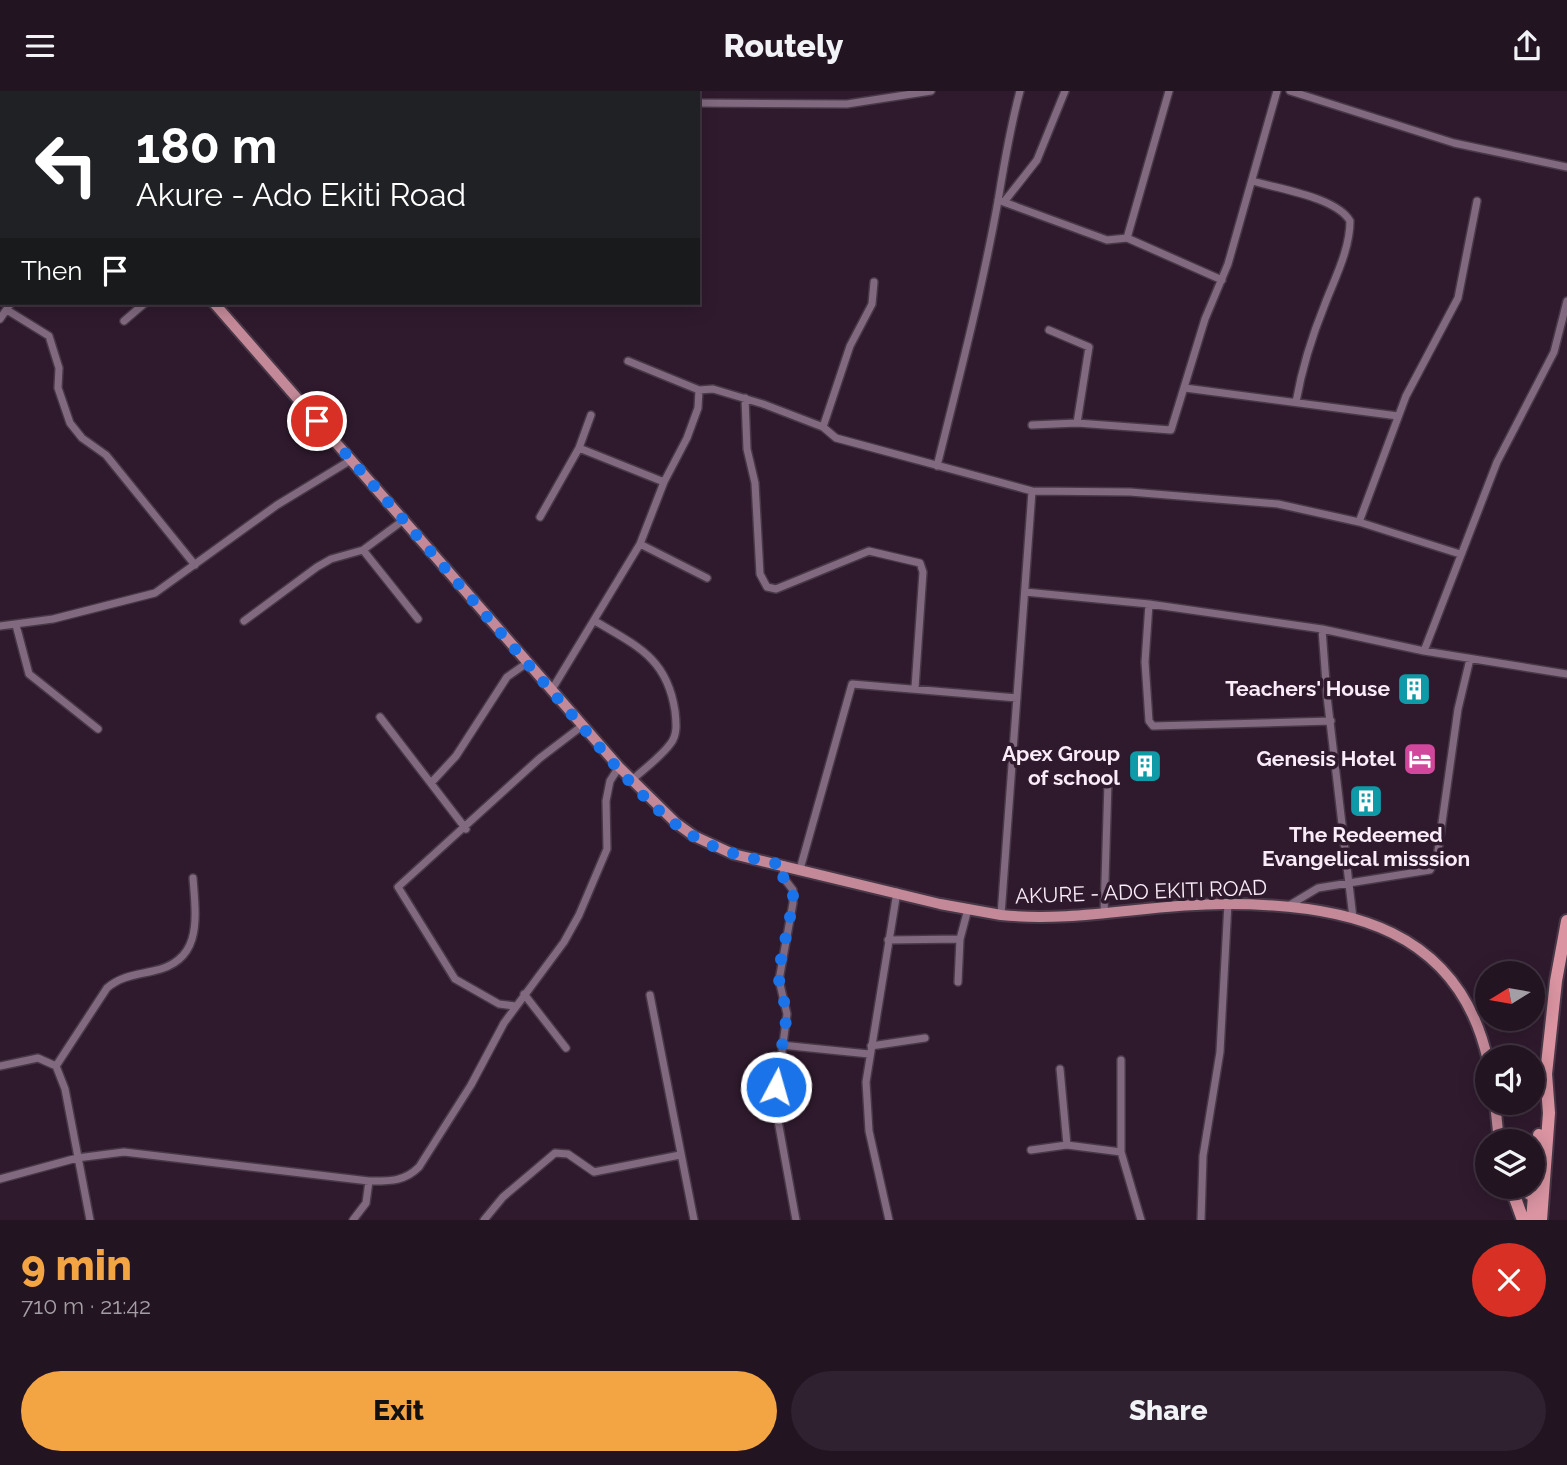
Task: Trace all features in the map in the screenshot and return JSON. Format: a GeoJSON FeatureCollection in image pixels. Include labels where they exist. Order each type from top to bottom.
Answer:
{"type":"FeatureCollection","features":[{"type":"Feature","properties":{"kind":"highway"},"geometry":{"type":"LineString","coordinates":[[1545,1139],[1549,1112],[1546,1074],[1556,981],[1567,922]]}},
{"type":"Feature","properties":{"kind":"highway"},"geometry":{"type":"LineString","coordinates":[[1539,1129],[1546,1097]]}},
{"type":"Feature","properties":{"kind":"highway"},"geometry":{"type":"LineString","coordinates":[[1517,1199],[1523,1220]]}},
{"type":"Feature","properties":{"kind":"highway"},"geometry":{"type":"LineString","coordinates":[[1532,1220],[1536,1199]]}},
{"type":"Feature","properties":{"kind":"highway"},"geometry":{"type":"LineString","coordinates":[[1538,1199],[1541,1220]]}},
{"type":"Feature","properties":{"kind":"main road","name":"AKURE - ADO EKITI ROAD"},"geometry":{"type":"LineString","coordinates":[[216,305],[405,519],[619,768],[657,807],[694,837],[733,854],[1001,915],[1033,918],[1104,915],[1228,904],[1287,907],[1353,918],[1409,940],[1447,973],[1477,1022],[1483,1045]]}},
{"type":"Feature","properties":{"kind":"street"},"geometry":{"type":"LineString","coordinates":[[700,103],[835,104],[932,91]]}},
{"type":"Feature","properties":{"kind":"street"},"geometry":{"type":"LineString","coordinates":[[937,466],[1001,201],[1007,136],[1020,91]]}},
{"type":"Feature","properties":{"kind":"street"},"geometry":{"type":"LineString","coordinates":[[1001,201],[1037,160],[1065,91]]}},
{"type":"Feature","properties":{"kind":"street"},"geometry":{"type":"LineString","coordinates":[[1126,238],[1169,91]]}},
{"type":"Feature","properties":{"kind":"street"},"geometry":{"type":"LineString","coordinates":[[1032,425],[1077,423],[1171,430],[1205,319],[1222,280],[1277,91]]}},
{"type":"Feature","properties":{"kind":"street"},"geometry":{"type":"LineString","coordinates":[[1290,91],[1454,143],[1567,167]]}},
{"type":"Feature","properties":{"kind":"street"},"geometry":{"type":"LineString","coordinates":[[1252,181],[1339,208],[1350,221],[1346,246],[1306,355],[1296,403]]}},
{"type":"Feature","properties":{"kind":"street"},"geometry":{"type":"LineString","coordinates":[[1001,201],[1107,240],[1126,238],[1222,280]]}},
{"type":"Feature","properties":{"kind":"street"},"geometry":{"type":"LineString","coordinates":[[1359,522],[1398,417],[1458,298],[1477,201]]}},
{"type":"Feature","properties":{"kind":"street"},"geometry":{"type":"LineString","coordinates":[[823,427],[850,347],[872,304],[874,282]]}},
{"type":"Feature","properties":{"kind":"street"},"geometry":{"type":"LineString","coordinates":[[1424,651],[1497,462],[1554,352],[1567,301]]}},
{"type":"Feature","properties":{"kind":"street"},"geometry":{"type":"LineString","coordinates":[[124,321],[143,305]]}},
{"type":"Feature","properties":{"kind":"street"},"geometry":{"type":"LineString","coordinates":[[0,319],[9,306],[49,336],[59,368],[58,388],[70,423],[82,437],[106,455],[195,565]]}},
{"type":"Feature","properties":{"kind":"street"},"geometry":{"type":"LineString","coordinates":[[1049,330],[1089,347],[1077,423]]}},
{"type":"Feature","properties":{"kind":"street"},"geometry":{"type":"LineString","coordinates":[[628,361],[699,390],[713,389],[745,398],[823,427],[836,438],[1032,491],[1236,498],[1359,522],[1460,554]]}},
{"type":"Feature","properties":{"kind":"street"},"geometry":{"type":"LineString","coordinates":[[1185,388],[1398,417]]}},
{"type":"Feature","properties":{"kind":"street"},"geometry":{"type":"LineString","coordinates":[[551,691],[640,544],[664,482],[687,438],[698,408],[699,390]]}},
{"type":"Feature","properties":{"kind":"street"},"geometry":{"type":"LineString","coordinates":[[745,398],[747,449],[755,483],[760,574],[763,582],[767,587],[776,589],[869,551],[920,563],[923,572],[915,688]]}},
{"type":"Feature","properties":{"kind":"street"},"geometry":{"type":"LineString","coordinates":[[540,517],[579,448],[591,415]]}},
{"type":"Feature","properties":{"kind":"street"},"geometry":{"type":"LineString","coordinates":[[579,448],[664,482]]}},
{"type":"Feature","properties":{"kind":"street"},"geometry":{"type":"LineString","coordinates":[[0,627],[142,599],[195,565],[277,505],[351,460]]}},
{"type":"Feature","properties":{"kind":"street"},"geometry":{"type":"LineString","coordinates":[[1001,915],[1032,491]]}},
{"type":"Feature","properties":{"kind":"street"},"geometry":{"type":"LineString","coordinates":[[244,621],[331,559],[363,550],[405,519]]}},
{"type":"Feature","properties":{"kind":"street"},"geometry":{"type":"LineString","coordinates":[[640,544],[707,577]]}},
{"type":"Feature","properties":{"kind":"street"},"geometry":{"type":"LineString","coordinates":[[363,550],[418,619]]}},
{"type":"Feature","properties":{"kind":"street"},"geometry":{"type":"LineString","coordinates":[[1025,592],[1149,604],[1322,629],[1424,651],[1567,674]]}},
{"type":"Feature","properties":{"kind":"street"},"geometry":{"type":"LineString","coordinates":[[1149,604],[1145,662],[1149,721],[1153,726],[1331,721]]}},
{"type":"Feature","properties":{"kind":"street"},"geometry":{"type":"LineString","coordinates":[[595,621],[641,647],[657,663],[672,695],[676,730],[672,742],[631,781]]}},
{"type":"Feature","properties":{"kind":"street"},"geometry":{"type":"LineString","coordinates":[[16,625],[29,674],[98,729]]}},
{"type":"Feature","properties":{"kind":"street"},"geometry":{"type":"LineString","coordinates":[[1322,629],[1353,918]]}},
{"type":"Feature","properties":{"kind":"street"},"geometry":{"type":"LineString","coordinates":[[1287,907],[1318,888],[1430,870],[1437,858],[1458,709],[1470,659]]}},
{"type":"Feature","properties":{"kind":"street"},"geometry":{"type":"LineString","coordinates":[[431,783],[456,756],[507,677],[527,663]]}},
{"type":"Feature","properties":{"kind":"street"},"geometry":{"type":"LineString","coordinates":[[800,869],[852,684],[1017,698]]}},
{"type":"Feature","properties":{"kind":"street"},"geometry":{"type":"LineString","coordinates":[[380,717],[466,828]]}},
{"type":"Feature","properties":{"kind":"street"},"geometry":{"type":"LineString","coordinates":[[514,1006],[499,1004],[455,979],[399,893],[401,883],[466,828],[540,758],[582,726]]}},
{"type":"Feature","properties":{"kind":"street"},"geometry":{"type":"LineString","coordinates":[[0,1179],[77,1158],[142,1152],[369,1181],[397,1181],[410,1176],[419,1167],[471,1086],[514,1006],[564,943],[607,849],[607,801],[610,781],[619,768]]}},
{"type":"Feature","properties":{"kind":"street"},"geometry":{"type":"LineString","coordinates":[[1104,915],[1108,782]]}},
{"type":"Feature","properties":{"kind":"street"},"geometry":{"type":"LineString","coordinates":[[784,865],[783,877],[793,894],[779,980],[787,1014],[775,1104],[796,1220]]}},
{"type":"Feature","properties":{"kind":"street"},"geometry":{"type":"LineString","coordinates":[[57,1066],[107,988],[117,980],[169,967],[186,953],[195,927],[193,877]]}},
{"type":"Feature","properties":{"kind":"street"},"geometry":{"type":"LineString","coordinates":[[889,1220],[866,1107],[870,1050],[897,892]]}},
{"type":"Feature","properties":{"kind":"street"},"geometry":{"type":"LineString","coordinates":[[1201,1220],[1203,1156],[1220,1052],[1228,904]]}},
{"type":"Feature","properties":{"kind":"street"},"geometry":{"type":"LineString","coordinates":[[958,982],[960,939],[968,909]]}},
{"type":"Feature","properties":{"kind":"street"},"geometry":{"type":"LineString","coordinates":[[888,940],[960,939]]}},
{"type":"Feature","properties":{"kind":"street"},"geometry":{"type":"LineString","coordinates":[[524,995],[566,1048]]}},
{"type":"Feature","properties":{"kind":"street"},"geometry":{"type":"LineString","coordinates":[[650,995],[694,1220]]}},
{"type":"Feature","properties":{"kind":"street"},"geometry":{"type":"LineString","coordinates":[[781,1045],[870,1050],[925,1038]]}},
{"type":"Feature","properties":{"kind":"street"},"geometry":{"type":"LineString","coordinates":[[0,1066],[38,1058],[57,1066],[65,1089],[90,1220]]}},
{"type":"Feature","properties":{"kind":"street"},"geometry":{"type":"LineString","coordinates":[[1121,1060],[1122,1152],[1141,1220]]}},
{"type":"Feature","properties":{"kind":"street"},"geometry":{"type":"LineString","coordinates":[[1060,1069],[1067,1145]]}},
{"type":"Feature","properties":{"kind":"street"},"geometry":{"type":"LineString","coordinates":[[1031,1150],[1067,1145],[1122,1152]]}},
{"type":"Feature","properties":{"kind":"street"},"geometry":{"type":"LineString","coordinates":[[484,1220],[503,1198],[559,1152],[568,1154],[594,1172],[680,1155]]}},
{"type":"Feature","properties":{"kind":"street"},"geometry":{"type":"LineString","coordinates":[[353,1220],[366,1203],[369,1181]]}},
{"type":"Feature","properties":{"kind":"place","name":"Teachers' House"},"geometry":{"type":"Point","coordinates":[1414,689]}},
{"type":"Feature","properties":{"kind":"place","name":"Genesis Hotel"},"geometry":{"type":"Point","coordinates":[1420,759]}},
{"type":"Feature","properties":{"kind":"place","name":"Apex Group of school"},"geometry":{"type":"Point","coordinates":[1145,766]}},
{"type":"Feature","properties":{"kind":"place","name":"The Redeemed Evangelical misssion"},"geometry":{"type":"Point","coordinates":[1366,801]}},
{"type":"Feature","properties":{"kind":"route"},"geometry":{"type":"LineString","coordinates":[[317,421],[434,552],[551,691],[657,807],[694,837],[733,854],[784,865],[783,877],[793,890],[793,903],[780,964],[779,980],[787,1014],[776,1087]]}}]}
